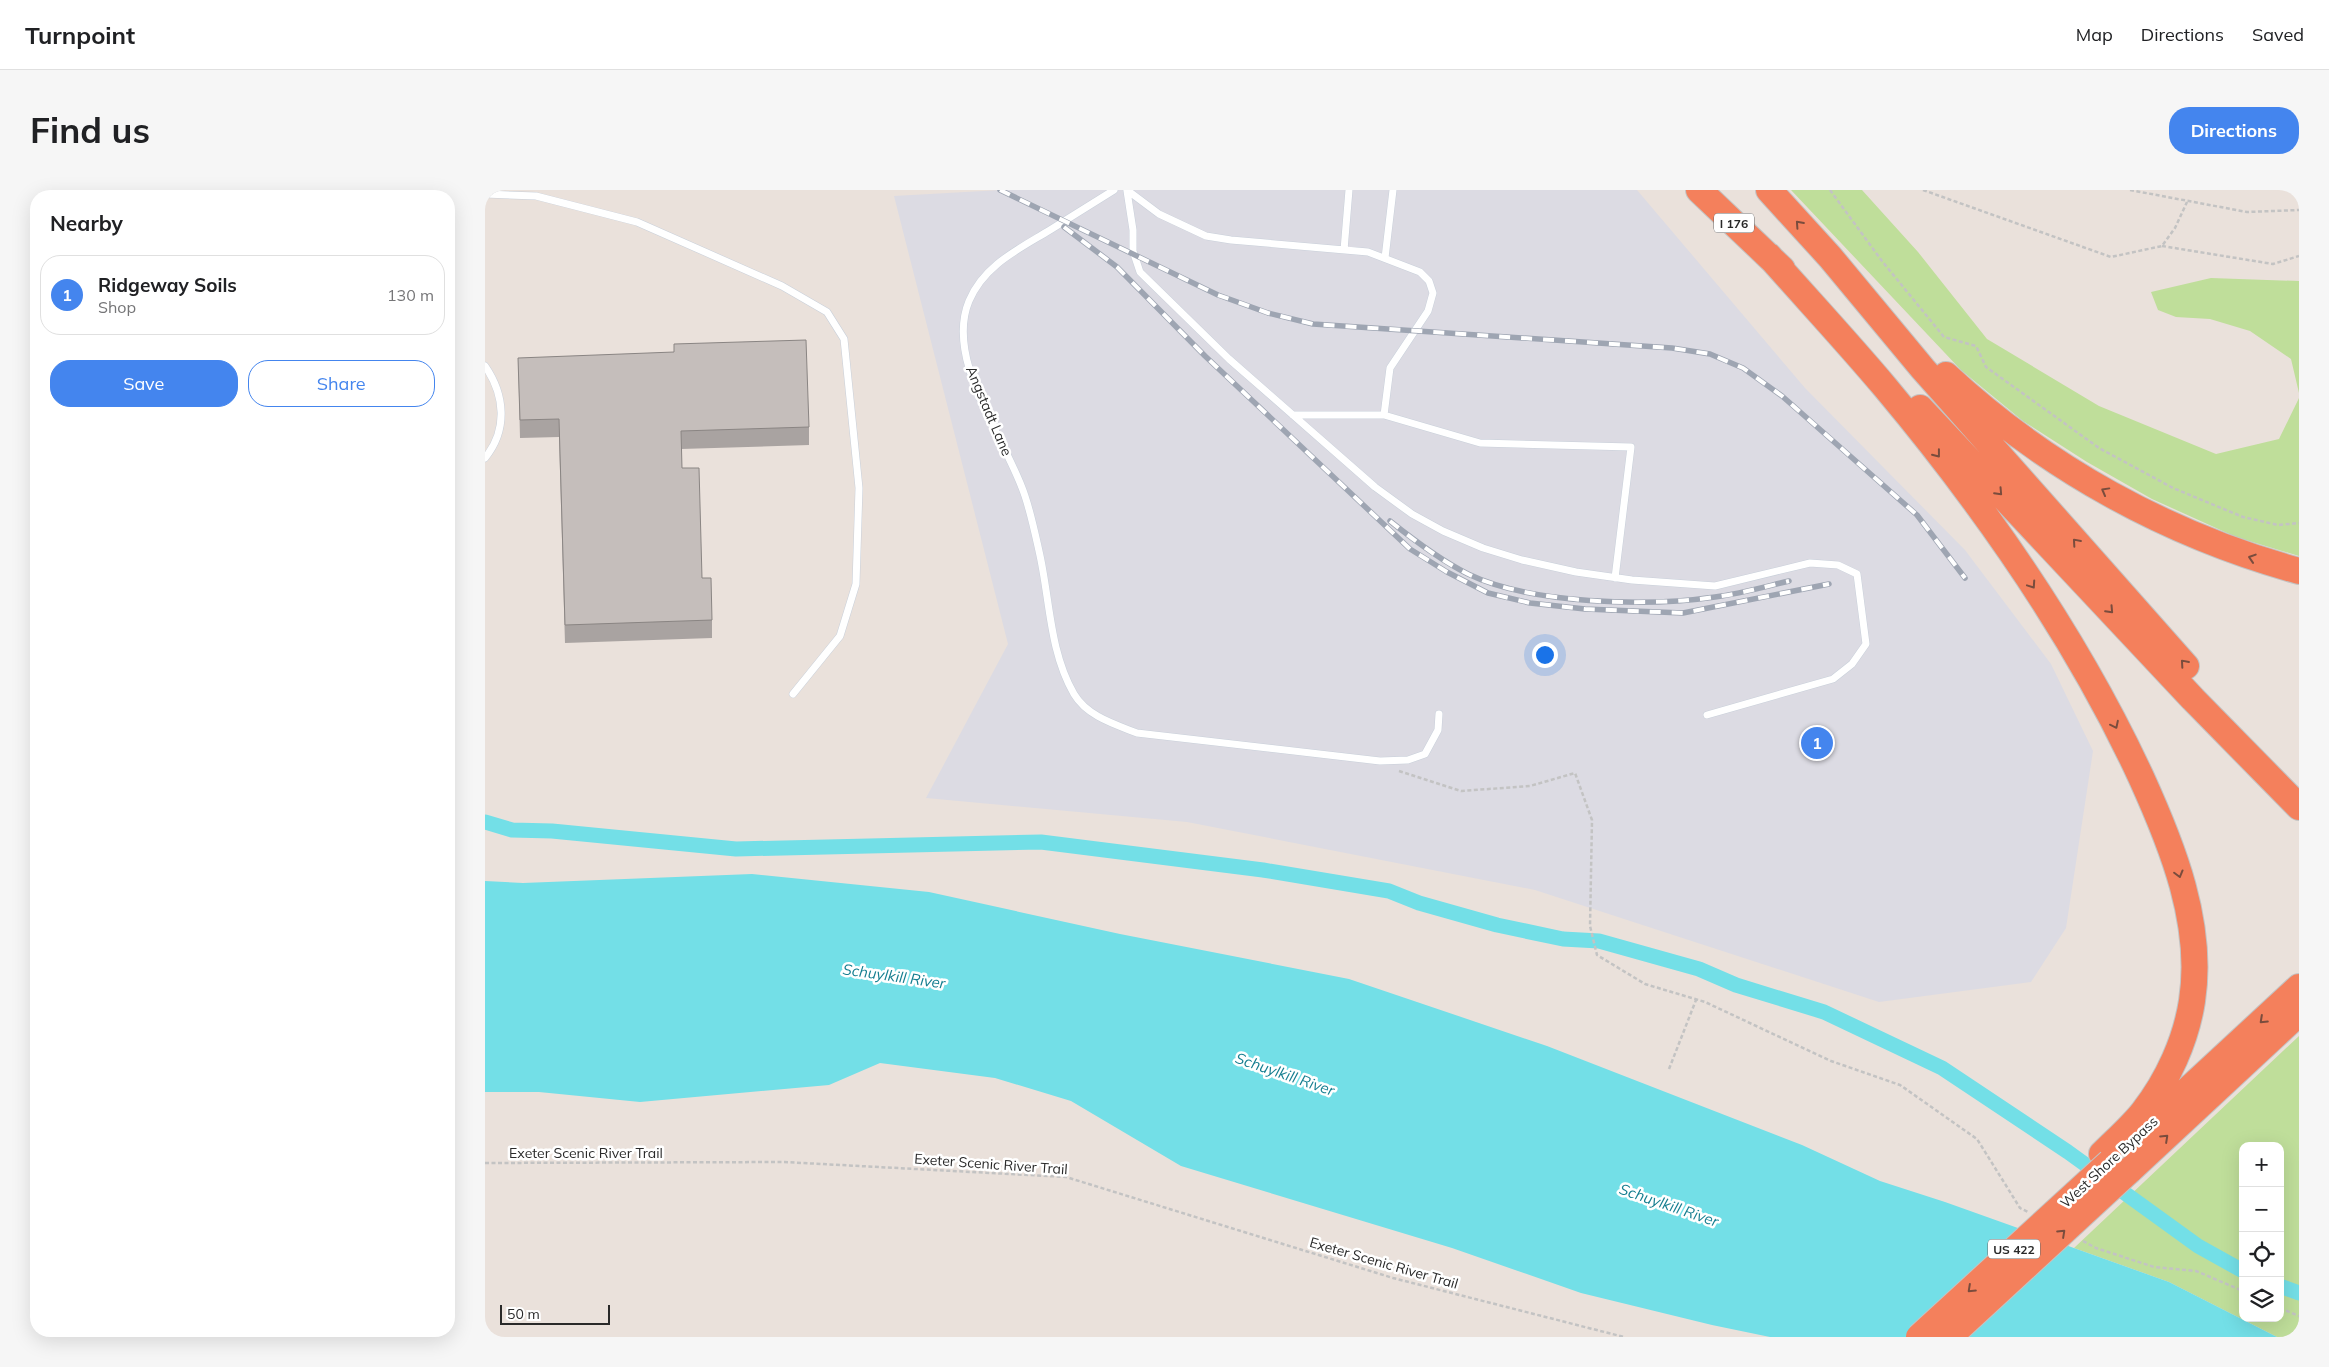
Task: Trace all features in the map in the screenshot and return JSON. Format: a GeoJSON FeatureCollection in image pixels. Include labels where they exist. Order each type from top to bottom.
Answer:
{"type":"FeatureCollection","features":[{"type":"Feature","properties":{"kind":"highway","name":"I 176"},"geometry":{"type":"LineString","coordinates":[[1699,190],[1769,256]]}},
{"type":"Feature","properties":{"kind":"highway"},"geometry":{"type":"LineString","coordinates":[[1769,190],[1830,257],[1951,379],[1998,419],[2064,466],[2102,489],[2183,532],[2252,558],[2299,571]]}},
{"type":"Feature","properties":{"kind":"highway"},"geometry":{"type":"LineString","coordinates":[[1769,256],[1894,380],[2193,699],[2299,807]]}},
{"type":"Feature","properties":{"kind":"highway"},"geometry":{"type":"LineString","coordinates":[[1769,256],[1886,388],[1967,493],[2016,562],[2100,694],[2141,777],[2169,842],[2187,905],[2192,941],[2193,982],[2188,1018],[2174,1059],[2114,1162]]}},
{"type":"Feature","properties":{"kind":"highway"},"geometry":{"type":"LineString","coordinates":[[1830,257],[1923,369],[2268,758],[2299,790]]}},
{"type":"Feature","properties":{"kind":"highway","name":"West Shore Bypass"},"geometry":{"type":"LineString","coordinates":[[1919,1337],[1999,1263],[2114,1162],[2299,987]]}},
{"type":"Feature","properties":{"kind":"highway","name":"West Shore Bypass"},"geometry":{"type":"LineString","coordinates":[[1949,1337],[2114,1162],[2299,1013]]}},
{"type":"Feature","properties":{"kind":"lane","name":"Angstadt Lane"},"geometry":{"type":"LineString","coordinates":[[1114,190],[1002,259],[984,276],[969,301],[963,323],[965,353],[985,410],[1025,495],[1039,553],[1052,631],[1064,674],[1081,702],[1106,721],[1145,734],[1380,761],[1408,760],[1425,754],[1438,730],[1439,714]]}},
{"type":"Feature","properties":{"kind":"lane"},"geometry":{"type":"LineString","coordinates":[[1127,190],[1159,214],[1206,236],[1231,240],[1368,252],[1420,272],[1429,281],[1433,293],[1429,311],[1390,368],[1384,415]]}},
{"type":"Feature","properties":{"kind":"lane"},"geometry":{"type":"LineString","coordinates":[[1127,190],[1133,230],[1133,251],[1140,272],[1229,359],[1375,487],[1412,514],[1443,531],[1483,548],[1522,560],[1576,572],[1615,578],[1715,586],[1810,563],[1838,565],[1857,574],[1866,644],[1853,664],[1833,679],[1707,715]]}},
{"type":"Feature","properties":{"kind":"lane"},"geometry":{"type":"LineString","coordinates":[[1344,250],[1349,190]]}},
{"type":"Feature","properties":{"kind":"lane"},"geometry":{"type":"LineString","coordinates":[[1385,258],[1393,190]]}},
{"type":"Feature","properties":{"kind":"lane"},"geometry":{"type":"LineString","coordinates":[[485,194],[536,196],[637,222],[782,286],[827,312],[844,339],[859,488],[856,584],[840,636],[793,694]]}},
{"type":"Feature","properties":{"kind":"lane"},"geometry":{"type":"LineString","coordinates":[[485,366],[498,391],[503,423],[492,450],[485,458]]}},
{"type":"Feature","properties":{"kind":"lane"},"geometry":{"type":"LineString","coordinates":[[1293,415],[1384,415],[1480,443],[1631,447],[1615,578]]}},
{"type":"Feature","properties":{"kind":"path"},"geometry":{"type":"LineString","coordinates":[[1830,190],[1841,202],[1882,261],[1944,337],[1976,346],[1986,367],[2099,448],[2173,488],[2243,517],[2278,525],[2299,524]]}},
{"type":"Feature","properties":{"kind":"path"},"geometry":{"type":"LineString","coordinates":[[1923,190],[2111,257],[2162,246],[2273,264],[2299,256]]}},
{"type":"Feature","properties":{"kind":"path"},"geometry":{"type":"LineString","coordinates":[[2130,190],[2247,212],[2299,210]]}},
{"type":"Feature","properties":{"kind":"path"},"geometry":{"type":"LineString","coordinates":[[2162,246],[2175,228],[2187,202]]}},
{"type":"Feature","properties":{"kind":"path"},"geometry":{"type":"LineString","coordinates":[[1398,771],[1461,792],[1531,786],[1575,773],[1592,820],[1590,926],[1597,955],[1645,984],[1696,1000],[1778,1035],[1831,1061],[1901,1085],[1977,1140],[2020,1208],[2029,1212]]}},
{"type":"Feature","properties":{"kind":"path"},"geometry":{"type":"LineString","coordinates":[[1669,1068],[1696,1000]]}},
{"type":"Feature","properties":{"kind":"path","name":"Exeter Scenic River Trail"},"geometry":{"type":"LineString","coordinates":[[485,1163],[784,1162],[1066,1177],[1393,1278],[1624,1337]]}},
{"type":"Feature","properties":{"kind":"path"},"geometry":{"type":"LineString","coordinates":[[2079,1239],[2096,1248],[2154,1267],[2196,1271],[2239,1289]]}},
{"type":"Feature","properties":{"kind":"path"},"geometry":{"type":"LineString","coordinates":[[2284,1310],[2299,1316]]}},
{"type":"Feature","properties":{"kind":"shaded area"},"geometry":{"type":"Polygon","coordinates":[[[1001,190],[1637,190],[1805,388],[1965,550],[2051,664],[2093,751],[2066,928],[2031,982],[1879,1002],[1535,890],[1187,822],[926,798],[1008,644],[894,196],[1001,190]]]}},
{"type":"Feature","properties":{"kind":"green space"},"geometry":{"type":"Polygon","coordinates":[[[1791,190],[1862,190],[1918,252],[1987,339],[2099,406],[2216,454],[2279,439],[2299,398],[2299,556],[2236,537],[2152,499],[2087,462],[2023,421],[1961,370],[1791,190]]]}},
{"type":"Feature","properties":{"kind":"green space"},"geometry":{"type":"Polygon","coordinates":[[[2211,278],[2299,281],[2299,393],[2291,359],[2250,331],[2210,319],[2176,317],[2158,310],[2151,292],[2211,278]]]}},
{"type":"Feature","properties":{"kind":"green space"},"geometry":{"type":"Polygon","coordinates":[[[2299,1036],[2299,1337],[2277,1337],[2248,1322],[2284,1322],[2284,1142],[2239,1142],[2239,1318],[2169,1282],[2074,1248],[2299,1036]]]}},
{"type":"Feature","properties":{"kind":"water","name":"Schuylkill River"},"geometry":{"type":"Polygon","coordinates":[[[752,874],[929,892],[1120,934],[1349,979],[1547,1046],[1802,1145],[1880,1181],[1945,1202],[2169,1282],[2239,1318],[2239,1322],[2248,1322],[2277,1337],[1770,1337],[1581,1293],[1452,1248],[1181,1166],[1071,1101],[995,1078],[880,1063],[829,1085],[640,1102],[539,1092],[485,1092],[485,881],[523,883],[752,874]]]}},
{"type":"Feature","properties":{"kind":"building"},"geometry":{"type":"Polygon","coordinates":[[[806,340],[809,427],[681,431],[682,468],[699,468],[702,578],[711,578],[712,620],[565,625],[559,419],[520,420],[518,358],[674,352],[674,344],[806,340]]]}},
{"type":"Feature","properties":{"kind":"waterway"},"geometry":{"type":"LineString","coordinates":[[485,822],[512,830],[552,831],[736,849],[1041,842],[1263,870],[1389,891],[1419,903],[1497,925],[1563,939],[1599,941],[1699,969],[1736,985],[1824,1012],[1942,1068],[2068,1152],[2198,1246],[2239,1269]]}},
{"type":"Feature","properties":{"kind":"waterway"},"geometry":{"type":"LineString","coordinates":[[2284,1287],[2299,1293]]}},
{"type":"Feature","properties":{"kind":"railway"},"geometry":{"type":"LineString","coordinates":[[1000,190],[1218,295],[1268,313],[1313,324],[1672,348],[1710,354],[1743,368],[1782,396],[1917,515],[1965,578]]}},
{"type":"Feature","properties":{"kind":"railway"},"geometry":{"type":"LineString","coordinates":[[1064,227],[1117,267],[1205,356],[1410,549],[1447,572],[1488,593],[1530,603],[1585,609],[1683,613],[1829,584]]}},
{"type":"Feature","properties":{"kind":"railway"},"geometry":{"type":"LineString","coordinates":[[1390,521],[1428,550],[1468,574],[1523,592],[1555,597],[1623,602],[1687,600],[1733,594],[1789,581]]}},
{"type":"Feature","properties":{"kind":"place","name":"Ridgeway Soils"},"geometry":{"type":"Point","coordinates":[1817,743]}}]}
